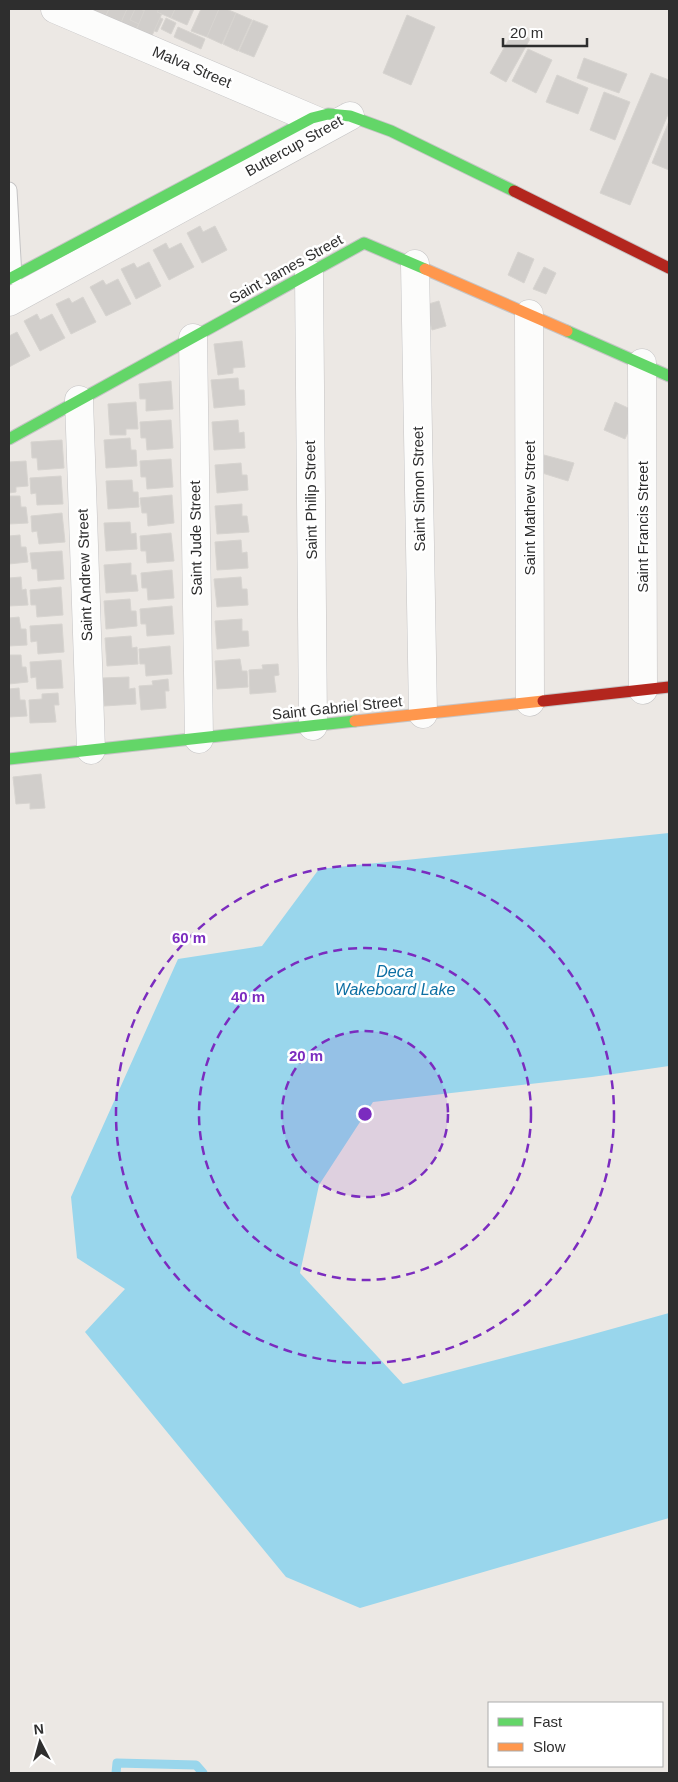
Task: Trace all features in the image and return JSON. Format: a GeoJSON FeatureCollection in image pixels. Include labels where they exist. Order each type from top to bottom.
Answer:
{"type":"FeatureCollection","features":[{"type":"Feature","properties":{"kind":"street","name":"Malva Street"},"geometry":{"type":"LineString","coordinates":[[56,9],[330,120]]}},
{"type":"Feature","properties":{"kind":"street"},"geometry":{"type":"LineString","coordinates":[[330,120],[391,131],[669,268]]}},
{"type":"Feature","properties":{"kind":"street","name":"Buttercup Street"},"geometry":{"type":"LineString","coordinates":[[10,286],[330,120]]}},
{"type":"Feature","properties":{"kind":"street","name":"Saint James Street"},"geometry":{"type":"LineString","coordinates":[[9,439],[364,244],[414,264],[669,376]]}},
{"type":"Feature","properties":{"kind":"street","name":"Saint Simon Street"},"geometry":{"type":"LineString","coordinates":[[414,264],[423,714]]}},
{"type":"Feature","properties":{"kind":"street","name":"Saint Philip Street"},"geometry":{"type":"LineString","coordinates":[[309,274],[314,726]]}},
{"type":"Feature","properties":{"kind":"street","name":"Saint Mathew Street"},"geometry":{"type":"LineString","coordinates":[[529,314],[530,702]]}},
{"type":"Feature","properties":{"kind":"street","name":"Saint Jude Street"},"geometry":{"type":"LineString","coordinates":[[193,338],[199,738]]}},
{"type":"Feature","properties":{"kind":"street","name":"Saint Francis Street"},"geometry":{"type":"LineString","coordinates":[[642,363],[656,689]]}},
{"type":"Feature","properties":{"kind":"street","name":"Saint Andrew Street"},"geometry":{"type":"LineString","coordinates":[[79,400],[91,750]]}},
{"type":"Feature","properties":{"kind":"street","name":"Saint Gabriel Street"},"geometry":{"type":"LineString","coordinates":[[9,759],[656,689]]}},
{"type":"Feature","properties":{"kind":"lane"},"geometry":{"type":"LineString","coordinates":[[9,190],[10,286]]}},
{"type":"Feature","properties":{"kind":"water","name":"Deca Wakeboard Lake"},"geometry":{"type":"Polygon","coordinates":[[[669,833],[669,1066],[592,1077],[373,1102],[319,1185],[300,1273],[403,1384],[669,1313],[669,1518],[360,1608],[286,1577],[85,1332],[125,1289],[77,1258],[71,1197],[178,959],[262,946],[319,869],[669,833]]]}},
{"type":"Feature","properties":{"kind":"building"},"geometry":{"type":"Polygon","coordinates":[[[91,9],[109,9],[104,20],[89,14],[91,9]]]}},
{"type":"Feature","properties":{"kind":"building"},"geometry":{"type":"Polygon","coordinates":[[[108,9],[132,9],[128,18],[108,9]]]}},
{"type":"Feature","properties":{"kind":"building"},"geometry":{"type":"Polygon","coordinates":[[[109,9],[127,9],[119,27],[104,20],[109,9]]]}},
{"type":"Feature","properties":{"kind":"building"},"geometry":{"type":"Polygon","coordinates":[[[127,9],[145,9],[135,33],[119,27],[127,9]]]}},
{"type":"Feature","properties":{"kind":"building"},"geometry":{"type":"Polygon","coordinates":[[[135,9],[140,9],[163,19],[157,32],[130,20],[135,9]]]}},
{"type":"Feature","properties":{"kind":"building"},"geometry":{"type":"Polygon","coordinates":[[[145,9],[164,9],[150,40],[135,33],[145,9]]]}},
{"type":"Feature","properties":{"kind":"building"},"geometry":{"type":"Polygon","coordinates":[[[159,9],[175,9],[171,18],[157,12],[159,9]]]}},
{"type":"Feature","properties":{"kind":"building"},"geometry":{"type":"Polygon","coordinates":[[[175,9],[194,9],[187,25],[171,18],[175,9]]]}},
{"type":"Feature","properties":{"kind":"building"},"geometry":{"type":"Polygon","coordinates":[[[201,9],[219,9],[207,37],[191,31],[201,9]]]}},
{"type":"Feature","properties":{"kind":"building"},"geometry":{"type":"Polygon","coordinates":[[[219,9],[226,9],[236,13],[222,44],[207,37],[219,9]]]}},
{"type":"Feature","properties":{"kind":"building"},"geometry":{"type":"Polygon","coordinates":[[[236,13],[252,20],[238,51],[223,44],[236,13]]]}},
{"type":"Feature","properties":{"kind":"building"},"geometry":{"type":"Polygon","coordinates":[[[407,15],[435,27],[411,85],[383,73],[407,15]]]}},
{"type":"Feature","properties":{"kind":"building"},"geometry":{"type":"Polygon","coordinates":[[[166,18],[176,23],[171,34],[161,29],[166,18]]]}},
{"type":"Feature","properties":{"kind":"building"},"geometry":{"type":"Polygon","coordinates":[[[253,20],[268,26],[254,57],[239,51],[253,20]]]}},
{"type":"Feature","properties":{"kind":"building"},"geometry":{"type":"Polygon","coordinates":[[[178,27],[205,39],[201,49],[174,37],[178,27]]]}},
{"type":"Feature","properties":{"kind":"building"},"geometry":{"type":"Polygon","coordinates":[[[514,30],[530,39],[506,82],[490,73],[514,30]]]}},
{"type":"Feature","properties":{"kind":"building"},"geometry":{"type":"Polygon","coordinates":[[[528,49],[552,60],[536,93],[512,81],[528,49]]]}},
{"type":"Feature","properties":{"kind":"building"},"geometry":{"type":"Polygon","coordinates":[[[584,58],[627,74],[619,93],[577,78],[584,58]]]}},
{"type":"Feature","properties":{"kind":"building"},"geometry":{"type":"Polygon","coordinates":[[[651,73],[669,80],[669,112],[630,205],[600,193],[651,73]]]}},
{"type":"Feature","properties":{"kind":"building"},"geometry":{"type":"Polygon","coordinates":[[[557,75],[588,88],[578,114],[546,102],[557,75]]]}},
{"type":"Feature","properties":{"kind":"building"},"geometry":{"type":"Polygon","coordinates":[[[604,92],[630,102],[615,140],[590,130],[604,92]]]}},
{"type":"Feature","properties":{"kind":"building"},"geometry":{"type":"Polygon","coordinates":[[[669,121],[669,170],[652,163],[669,121]]]}},
{"type":"Feature","properties":{"kind":"building"},"geometry":{"type":"Polygon","coordinates":[[[200,226],[203,232],[215,226],[227,250],[202,263],[187,233],[200,226]]]}},
{"type":"Feature","properties":{"kind":"building"},"geometry":{"type":"Polygon","coordinates":[[[166,243],[169,249],[181,243],[194,267],[169,280],[153,250],[166,243]]]}},
{"type":"Feature","properties":{"kind":"building"},"geometry":{"type":"Polygon","coordinates":[[[518,252],[534,259],[524,283],[508,275],[518,252]]]}},
{"type":"Feature","properties":{"kind":"building"},"geometry":{"type":"Polygon","coordinates":[[[149,262],[161,286],[136,299],[121,269],[134,263],[137,268],[149,262]]]}},
{"type":"Feature","properties":{"kind":"building"},"geometry":{"type":"Polygon","coordinates":[[[544,267],[556,273],[546,294],[533,289],[544,267]]]}},
{"type":"Feature","properties":{"kind":"building"},"geometry":{"type":"Polygon","coordinates":[[[118,279],[131,304],[106,316],[90,287],[103,280],[106,285],[118,279]]]}},
{"type":"Feature","properties":{"kind":"building"},"geometry":{"type":"Polygon","coordinates":[[[83,297],[96,322],[71,334],[56,304],[69,298],[72,303],[83,297]]]}},
{"type":"Feature","properties":{"kind":"building"},"geometry":{"type":"Polygon","coordinates":[[[439,301],[446,326],[432,330],[425,305],[439,301]]]}},
{"type":"Feature","properties":{"kind":"building"},"geometry":{"type":"Polygon","coordinates":[[[37,314],[40,320],[52,314],[65,338],[40,351],[24,321],[37,314]]]}},
{"type":"Feature","properties":{"kind":"building"},"geometry":{"type":"Polygon","coordinates":[[[17,332],[30,356],[9,367],[9,336],[17,332]]]}},
{"type":"Feature","properties":{"kind":"building"},"geometry":{"type":"Polygon","coordinates":[[[242,341],[245,367],[233,368],[233,373],[218,375],[214,344],[242,341]]]}},
{"type":"Feature","properties":{"kind":"building"},"geometry":{"type":"Polygon","coordinates":[[[238,378],[239,390],[244,390],[245,405],[214,408],[211,380],[238,378]]]}},
{"type":"Feature","properties":{"kind":"building"},"geometry":{"type":"Polygon","coordinates":[[[171,381],[173,409],[146,411],[146,399],[140,399],[139,384],[171,381]]]}},
{"type":"Feature","properties":{"kind":"building"},"geometry":{"type":"Polygon","coordinates":[[[136,402],[138,429],[126,429],[126,435],[110,435],[108,404],[136,402]]]}},
{"type":"Feature","properties":{"kind":"building"},"geometry":{"type":"Polygon","coordinates":[[[615,402],[637,412],[625,439],[604,430],[615,402]]]}},
{"type":"Feature","properties":{"kind":"building"},"geometry":{"type":"Polygon","coordinates":[[[171,420],[173,448],[147,450],[146,438],[141,438],[140,422],[171,420]]]}},
{"type":"Feature","properties":{"kind":"building"},"geometry":{"type":"Polygon","coordinates":[[[238,420],[239,433],[244,432],[245,448],[214,450],[212,422],[238,420]]]}},
{"type":"Feature","properties":{"kind":"building"},"geometry":{"type":"Polygon","coordinates":[[[130,438],[131,450],[136,450],[137,466],[106,468],[104,440],[130,438]]]}},
{"type":"Feature","properties":{"kind":"building"},"geometry":{"type":"Polygon","coordinates":[[[62,440],[64,468],[38,470],[37,458],[32,458],[31,442],[62,440]]]}},
{"type":"Feature","properties":{"kind":"building"},"geometry":{"type":"Polygon","coordinates":[[[544,455],[574,463],[568,481],[539,472],[544,455]]]}},
{"type":"Feature","properties":{"kind":"building"},"geometry":{"type":"Polygon","coordinates":[[[171,459],[173,487],[147,489],[146,477],[141,477],[140,461],[171,459]]]}},
{"type":"Feature","properties":{"kind":"building"},"geometry":{"type":"Polygon","coordinates":[[[26,461],[28,486],[16,487],[16,492],[9,493],[9,462],[26,461]]]}},
{"type":"Feature","properties":{"kind":"building"},"geometry":{"type":"Polygon","coordinates":[[[241,463],[242,475],[247,475],[248,490],[217,493],[215,465],[241,463]]]}},
{"type":"Feature","properties":{"kind":"building"},"geometry":{"type":"Polygon","coordinates":[[[61,476],[63,504],[37,505],[36,493],[31,494],[30,478],[61,476]]]}},
{"type":"Feature","properties":{"kind":"building"},"geometry":{"type":"Polygon","coordinates":[[[132,480],[133,492],[138,492],[139,507],[108,509],[106,481],[132,480]]]}},
{"type":"Feature","properties":{"kind":"building"},"geometry":{"type":"Polygon","coordinates":[[[172,495],[174,523],[148,526],[147,513],[142,513],[140,498],[172,495]]]}},
{"type":"Feature","properties":{"kind":"building"},"geometry":{"type":"Polygon","coordinates":[[[9,496],[20,496],[21,507],[26,507],[28,523],[9,524],[9,496]]]}},
{"type":"Feature","properties":{"kind":"building"},"geometry":{"type":"Polygon","coordinates":[[[242,504],[242,516],[247,516],[249,532],[217,534],[215,506],[242,504]]]}},
{"type":"Feature","properties":{"kind":"building"},"geometry":{"type":"Polygon","coordinates":[[[62,513],[65,542],[39,544],[37,531],[32,532],[31,516],[62,513]]]}},
{"type":"Feature","properties":{"kind":"building"},"geometry":{"type":"Polygon","coordinates":[[[130,522],[131,534],[136,533],[137,549],[106,551],[104,523],[130,522]]]}},
{"type":"Feature","properties":{"kind":"building"},"geometry":{"type":"Polygon","coordinates":[[[171,533],[174,561],[147,563],[146,551],[141,551],[140,536],[171,533]]]}},
{"type":"Feature","properties":{"kind":"building"},"geometry":{"type":"Polygon","coordinates":[[[20,535],[21,547],[26,547],[28,562],[9,564],[9,536],[20,535]]]}},
{"type":"Feature","properties":{"kind":"building"},"geometry":{"type":"Polygon","coordinates":[[[241,540],[242,553],[247,552],[248,568],[217,570],[215,542],[241,540]]]}},
{"type":"Feature","properties":{"kind":"building"},"geometry":{"type":"Polygon","coordinates":[[[62,551],[64,579],[38,581],[37,569],[32,569],[30,553],[62,551]]]}},
{"type":"Feature","properties":{"kind":"building"},"geometry":{"type":"Polygon","coordinates":[[[131,563],[131,575],[136,575],[138,591],[106,593],[104,565],[131,563]]]}},
{"type":"Feature","properties":{"kind":"building"},"geometry":{"type":"Polygon","coordinates":[[[172,570],[174,598],[148,600],[147,588],[142,588],[141,573],[172,570]]]}},
{"type":"Feature","properties":{"kind":"building"},"geometry":{"type":"Polygon","coordinates":[[[21,577],[22,590],[26,589],[28,605],[9,606],[9,578],[21,577]]]}},
{"type":"Feature","properties":{"kind":"building"},"geometry":{"type":"Polygon","coordinates":[[[241,577],[242,589],[247,589],[248,605],[217,607],[214,579],[241,577]]]}},
{"type":"Feature","properties":{"kind":"building"},"geometry":{"type":"Polygon","coordinates":[[[61,587],[63,615],[37,617],[36,605],[31,605],[30,590],[61,587]]]}},
{"type":"Feature","properties":{"kind":"building"},"geometry":{"type":"Polygon","coordinates":[[[130,599],[131,611],[136,611],[137,626],[106,629],[104,601],[130,599]]]}},
{"type":"Feature","properties":{"kind":"building"},"geometry":{"type":"Polygon","coordinates":[[[172,606],[174,634],[147,636],[146,624],[141,624],[140,609],[172,606]]]}},
{"type":"Feature","properties":{"kind":"building"},"geometry":{"type":"Polygon","coordinates":[[[19,617],[21,629],[26,629],[27,645],[9,646],[9,618],[19,617]]]}},
{"type":"Feature","properties":{"kind":"building"},"geometry":{"type":"Polygon","coordinates":[[[242,619],[242,631],[248,631],[249,646],[217,649],[215,621],[242,619]]]}},
{"type":"Feature","properties":{"kind":"building"},"geometry":{"type":"Polygon","coordinates":[[[62,624],[64,652],[38,654],[37,641],[31,642],[30,626],[62,624]]]}},
{"type":"Feature","properties":{"kind":"building"},"geometry":{"type":"Polygon","coordinates":[[[131,636],[132,648],[137,647],[138,664],[107,666],[105,638],[131,636]]]}},
{"type":"Feature","properties":{"kind":"building"},"geometry":{"type":"Polygon","coordinates":[[[170,646],[172,674],[146,676],[145,664],[140,664],[139,649],[170,646]]]}},
{"type":"Feature","properties":{"kind":"building"},"geometry":{"type":"Polygon","coordinates":[[[9,655],[21,655],[22,667],[26,667],[28,682],[9,684],[9,655]]]}},
{"type":"Feature","properties":{"kind":"building"},"geometry":{"type":"Polygon","coordinates":[[[240,659],[242,671],[247,671],[248,687],[217,689],[215,661],[240,659]]]}},
{"type":"Feature","properties":{"kind":"building"},"geometry":{"type":"Polygon","coordinates":[[[61,660],[63,688],[37,689],[36,677],[31,678],[30,662],[61,660]]]}},
{"type":"Feature","properties":{"kind":"building"},"geometry":{"type":"Polygon","coordinates":[[[278,664],[279,675],[274,676],[276,692],[250,694],[249,670],[263,669],[262,665],[278,664]]]}},
{"type":"Feature","properties":{"kind":"building"},"geometry":{"type":"Polygon","coordinates":[[[129,677],[129,689],[135,688],[136,704],[104,706],[102,678],[129,677]]]}},
{"type":"Feature","properties":{"kind":"building"},"geometry":{"type":"Polygon","coordinates":[[[168,679],[169,691],[165,691],[166,708],[141,710],[139,686],[153,685],[152,681],[168,679]]]}},
{"type":"Feature","properties":{"kind":"building"},"geometry":{"type":"Polygon","coordinates":[[[19,688],[20,700],[25,700],[27,716],[9,717],[9,689],[19,688]]]}},
{"type":"Feature","properties":{"kind":"building"},"geometry":{"type":"Polygon","coordinates":[[[58,693],[59,705],[54,705],[56,722],[30,723],[29,700],[42,699],[42,694],[58,693]]]}},
{"type":"Feature","properties":{"kind":"building"},"geometry":{"type":"Polygon","coordinates":[[[41,774],[45,808],[30,809],[30,803],[16,804],[13,777],[41,774]]]}},
{"type":"Feature","properties":{"kind":"waterway"},"geometry":{"type":"LineString","coordinates":[[116,1773],[117,1763],[196,1765],[203,1773]]}},
{"type":"Feature","properties":{"kind":"traffic: fast"},"geometry":{"type":"LineString","coordinates":[[9,279],[312,118],[328,114],[350,116],[391,131],[514,191]]}},
{"type":"Feature","properties":{"kind":"traffic: fast"},"geometry":{"type":"LineString","coordinates":[[9,439],[364,243],[425,269]]}},
{"type":"Feature","properties":{"kind":"traffic: fast"},"geometry":{"type":"LineString","coordinates":[[567,331],[669,376]]}},
{"type":"Feature","properties":{"kind":"traffic: fast"},"geometry":{"type":"LineString","coordinates":[[9,759],[355,721]]}},
{"type":"Feature","properties":{"kind":"traffic: slow"},"geometry":{"type":"LineString","coordinates":[[425,269],[567,331]]}},
{"type":"Feature","properties":{"kind":"traffic: slow"},"geometry":{"type":"LineString","coordinates":[[355,721],[543,701]]}},
{"type":"Feature","properties":{"kind":"traffic: jam"},"geometry":{"type":"LineString","coordinates":[[514,191],[669,268]]}},
{"type":"Feature","properties":{"kind":"traffic: jam"},"geometry":{"type":"LineString","coordinates":[[543,701],[669,687]]}}]}
